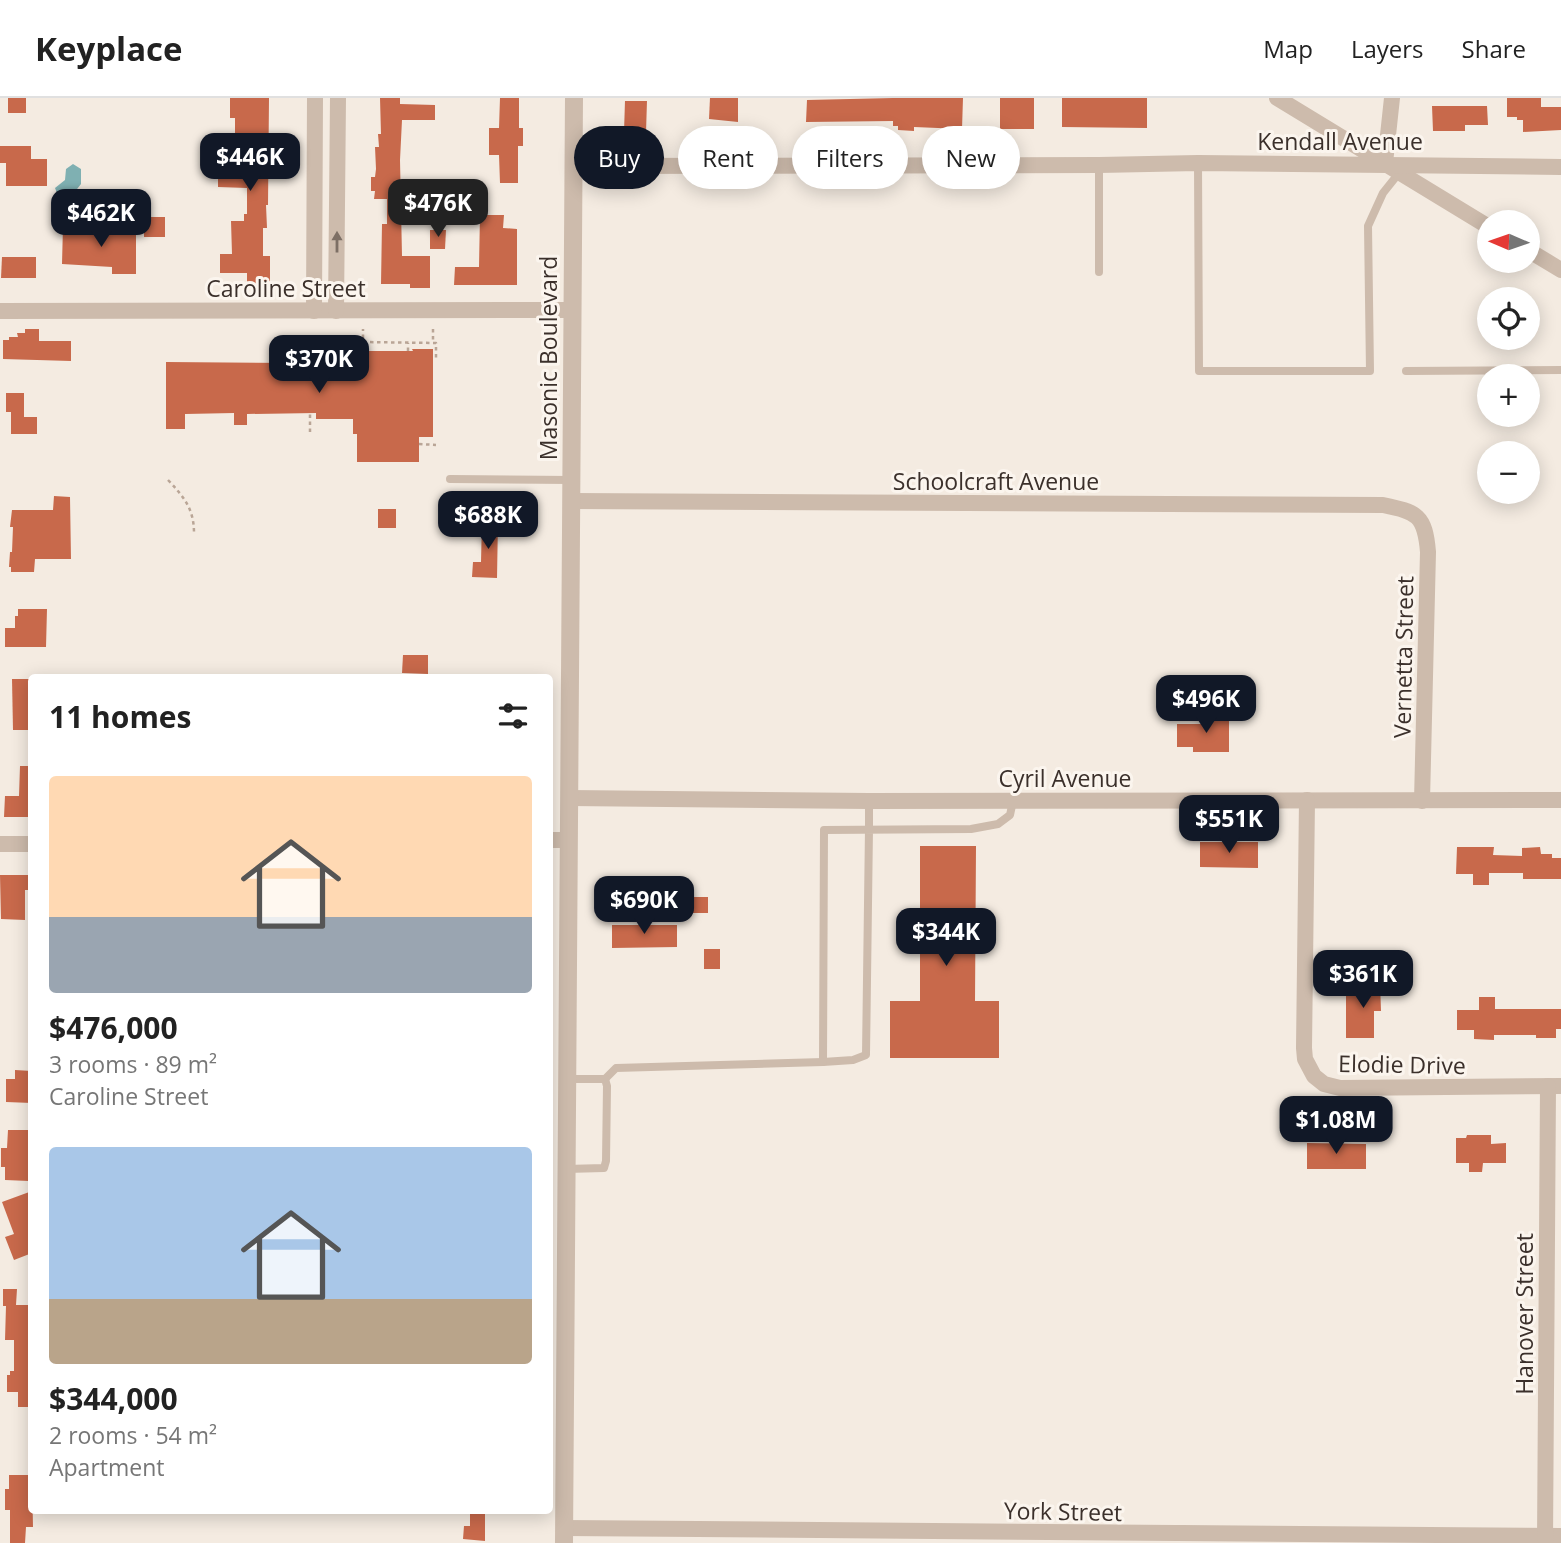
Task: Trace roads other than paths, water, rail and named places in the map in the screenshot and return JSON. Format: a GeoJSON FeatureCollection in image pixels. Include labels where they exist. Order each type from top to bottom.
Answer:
{"type":"FeatureCollection","features":[{"type":"Feature","properties":{"kind":"street"},"geometry":{"type":"LineString","coordinates":[[314,311],[315,98]]}},
{"type":"Feature","properties":{"kind":"street"},"geometry":{"type":"LineString","coordinates":[[336,311],[338,98]]}},
{"type":"Feature","properties":{"kind":"street","name":"Masonic Boulevard"},"geometry":{"type":"LineString","coordinates":[[564,1536],[574,98]]}},
{"type":"Feature","properties":{"kind":"street"},"geometry":{"type":"LineString","coordinates":[[1277,98],[1477,220]]}},
{"type":"Feature","properties":{"kind":"street"},"geometry":{"type":"LineString","coordinates":[[1392,98],[1392,168]]}},
{"type":"Feature","properties":{"kind":"street","name":"Kendall Avenue"},"geometry":{"type":"LineString","coordinates":[[573,166],[1198,163],[1392,168],[1561,167]]}},
{"type":"Feature","properties":{"kind":"street"},"geometry":{"type":"LineString","coordinates":[[1540,257],[1561,270]]}},
{"type":"Feature","properties":{"kind":"street","name":"Caroline Street"},"geometry":{"type":"LineString","coordinates":[[0,311],[573,310]]}},
{"type":"Feature","properties":{"kind":"street","name":"Schoolcraft Avenue"},"geometry":{"type":"LineString","coordinates":[[571,501],[1382,505],[1409,510],[1418,516]]}},
{"type":"Feature","properties":{"kind":"street","name":"Vernetta Street"},"geometry":{"type":"LineString","coordinates":[[1418,516],[1424,525],[1428,552],[1422,802]]}},
{"type":"Feature","properties":{"kind":"street","name":"Cyril Avenue"},"geometry":{"type":"LineString","coordinates":[[569,798],[869,801],[1561,800]]}},
{"type":"Feature","properties":{"kind":"street","name":"Elodie Drive"},"geometry":{"type":"LineString","coordinates":[[1307,800],[1304,1048],[1305,1059],[1314,1076],[1324,1084],[1361,1090],[1555,1086]]}},
{"type":"Feature","properties":{"kind":"street"},"geometry":{"type":"LineString","coordinates":[[553,840],[569,840]]}},
{"type":"Feature","properties":{"kind":"street"},"geometry":{"type":"LineString","coordinates":[[0,844],[28,844]]}},
{"type":"Feature","properties":{"kind":"street","name":"Hanover Street"},"geometry":{"type":"LineString","coordinates":[[1550,1538],[1555,1086]]}},
{"type":"Feature","properties":{"kind":"street","name":"York Street"},"geometry":{"type":"LineString","coordinates":[[564,1536],[1550,1538]]}},
{"type":"Feature","properties":{"kind":"lane"},"geometry":{"type":"LineString","coordinates":[[1198,163],[1199,371],[1370,371],[1368,226],[1392,168]]}},
{"type":"Feature","properties":{"kind":"lane"},"geometry":{"type":"LineString","coordinates":[[1099,165],[1099,272]]}},
{"type":"Feature","properties":{"kind":"lane"},"geometry":{"type":"LineString","coordinates":[[1406,371],[1561,370]]}},
{"type":"Feature","properties":{"kind":"lane"},"geometry":{"type":"LineString","coordinates":[[450,479],[571,480]]}},
{"type":"Feature","properties":{"kind":"lane"},"geometry":{"type":"LineString","coordinates":[[567,1079],[605,1079],[616,1068],[823,1062],[853,1060],[866,1055],[869,801]]}},
{"type":"Feature","properties":{"kind":"lane"},"geometry":{"type":"LineString","coordinates":[[823,1062],[824,830],[971,829],[998,824],[1010,816],[1013,801]]}},
{"type":"Feature","properties":{"kind":"lane"},"geometry":{"type":"LineString","coordinates":[[566,1169],[604,1168],[605,1079]]}},
{"type":"Feature","properties":{"kind":"water"},"geometry":{"type":"Polygon","coordinates":[[[73,164],[81,169],[81,184],[70,198],[59,198],[55,188],[65,180],[66,169],[73,164]]]}}]}
